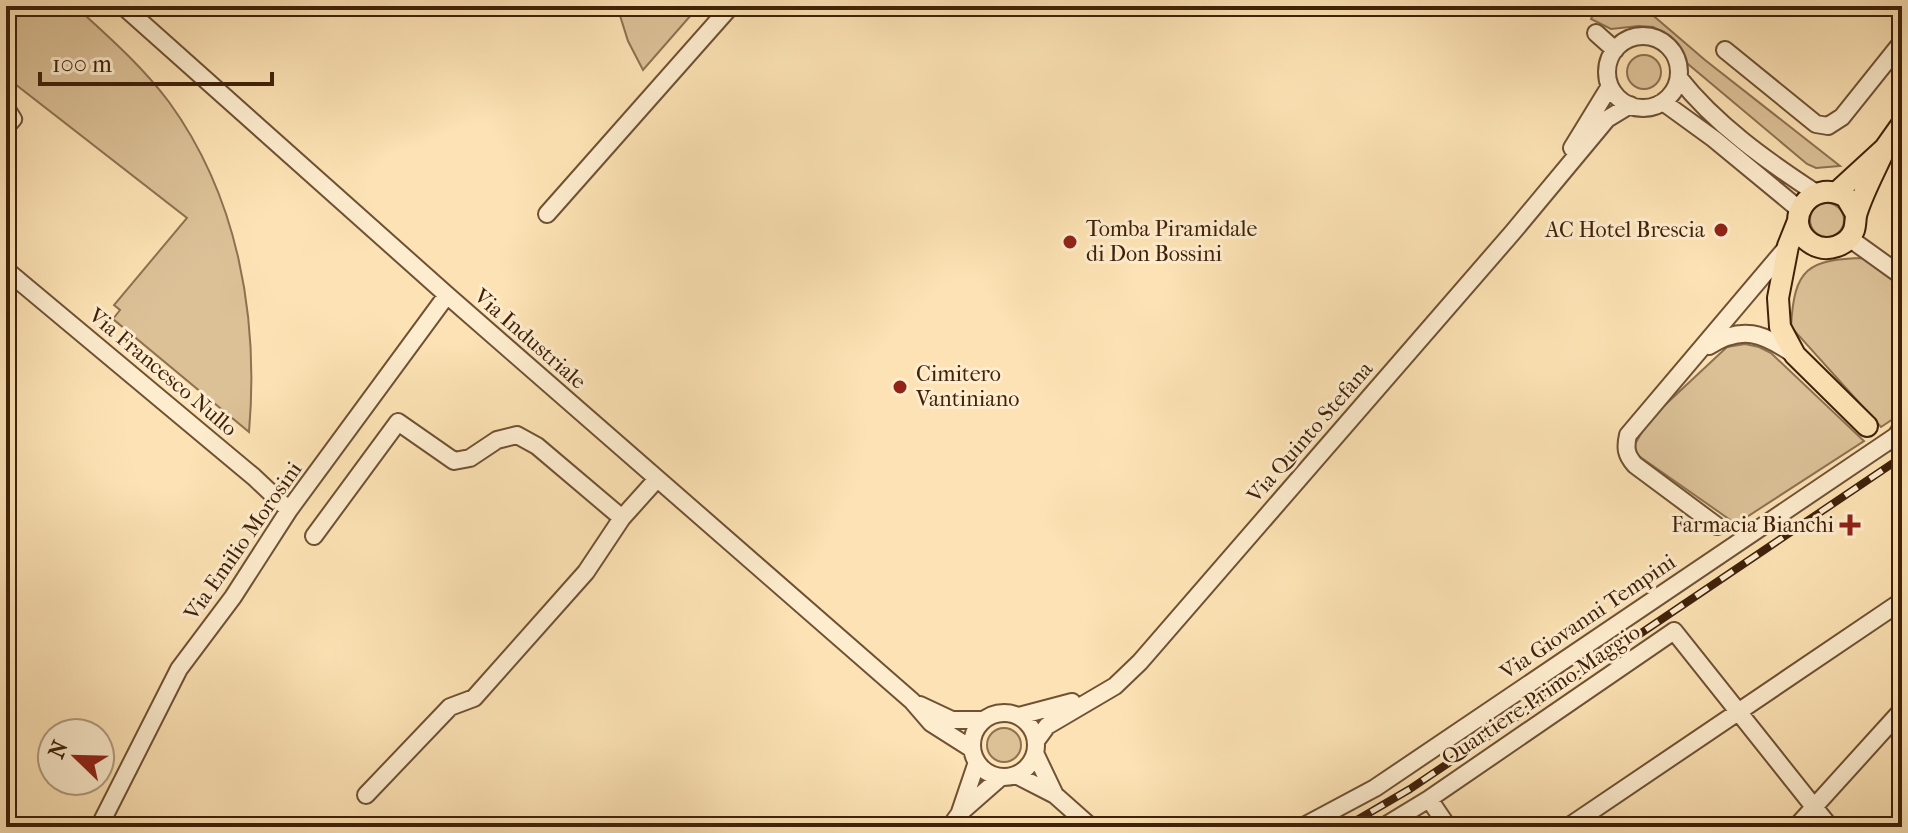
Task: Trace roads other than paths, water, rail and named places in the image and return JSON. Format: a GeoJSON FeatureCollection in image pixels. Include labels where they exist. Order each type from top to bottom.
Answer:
{"type":"FeatureCollection","features":[{"type":"Feature","properties":{"kind":"main road"},"geometry":{"type":"LineString","coordinates":[[1799,216],[1805,239],[1822,248],[1832,248],[1849,238],[1855,227],[1856,214],[1885,148],[1902,124]]}},
{"type":"Feature","properties":{"kind":"main road"},"geometry":{"type":"LineString","coordinates":[[1837,192],[1885,148]]}},
{"type":"Feature","properties":{"kind":"main road"},"geometry":{"type":"LineString","coordinates":[[1856,214],[1846,197],[1837,192],[1816,193],[1806,200],[1788,246],[1778,298],[1780,327],[1795,355],[1867,426]]}},
{"type":"Feature","properties":{"kind":"main road"},"geometry":{"type":"LineString","coordinates":[[1783,277],[1822,248]]}},
{"type":"Feature","properties":{"kind":"street","name":"Via Industriale"},"geometry":{"type":"LineString","coordinates":[[123,6],[447,295],[912,701],[931,723],[974,756]]}},
{"type":"Feature","properties":{"kind":"street"},"geometry":{"type":"LineString","coordinates":[[547,214],[729,7]]}},
{"type":"Feature","properties":{"kind":"street"},"geometry":{"type":"LineString","coordinates":[[1596,33],[1615,50]]}},
{"type":"Feature","properties":{"kind":"street"},"geometry":{"type":"LineString","coordinates":[[1679,78],[1674,92],[1663,102],[1653,107],[1630,105],[1618,97],[1610,86],[1608,67],[1615,50],[1624,42],[1635,37],[1658,39],[1675,55],[1679,78],[1698,102],[1786,173],[1816,193]]}},
{"type":"Feature","properties":{"kind":"street"},"geometry":{"type":"LineString","coordinates":[[1725,50],[1816,124],[1828,126],[1842,117],[1902,42]]}},
{"type":"Feature","properties":{"kind":"street","name":"Via Quinto Stefana"},"geometry":{"type":"LineString","coordinates":[[1544,194],[1610,86]]}},
{"type":"Feature","properties":{"kind":"street"},"geometry":{"type":"LineString","coordinates":[[1663,102],[1714,139],[1799,216]]}},
{"type":"Feature","properties":{"kind":"street","name":"Via Quinto Stefana"},"geometry":{"type":"LineString","coordinates":[[1036,747],[1047,726],[1104,693],[1140,662],[1607,119],[1630,105]]}},
{"type":"Feature","properties":{"kind":"street"},"geometry":{"type":"LineString","coordinates":[[6,108],[13,119],[6,127]]}},
{"type":"Feature","properties":{"kind":"street"},"geometry":{"type":"LineString","coordinates":[[1849,238],[1902,276]]}},
{"type":"Feature","properties":{"kind":"street"},"geometry":{"type":"LineString","coordinates":[[1717,526],[1635,465],[1627,456],[1625,446],[1628,435],[1788,246]]}},
{"type":"Feature","properties":{"kind":"street","name":"Via Francesco Nullo"},"geometry":{"type":"LineString","coordinates":[[6,270],[254,477],[289,510]]}},
{"type":"Feature","properties":{"kind":"street","name":"Via Emilio Morosini"},"geometry":{"type":"LineString","coordinates":[[99,827],[179,669],[233,597],[289,510],[447,295]]}},
{"type":"Feature","properties":{"kind":"street"},"geometry":{"type":"LineString","coordinates":[[1701,351],[1723,337],[1746,333],[1772,340],[1795,355]]}},
{"type":"Feature","properties":{"kind":"street"},"geometry":{"type":"LineString","coordinates":[[314,536],[398,422],[454,461],[470,458],[497,440],[517,435],[537,446],[622,518]]}},
{"type":"Feature","properties":{"kind":"street","name":"Via Giovanni Tempini"},"geometry":{"type":"LineString","coordinates":[[1302,827],[1375,788],[1900,439]]}},
{"type":"Feature","properties":{"kind":"street"},"geometry":{"type":"LineString","coordinates":[[366,795],[450,707],[474,698],[586,572],[622,518],[657,479]]}},
{"type":"Feature","properties":{"kind":"street"},"geometry":{"type":"LineString","coordinates":[[1568,827],[1902,601]]}},
{"type":"Feature","properties":{"kind":"street","name":"Quartiere Primo Maggio"},"geometry":{"type":"LineString","coordinates":[[1383,827],[1429,799],[1674,631],[1830,827]]}},
{"type":"Feature","properties":{"kind":"street","name":"Via Quinto Stefana"},"geometry":{"type":"LineString","coordinates":[[1019,716],[1104,693]]}},
{"type":"Feature","properties":{"kind":"street","name":"Via Industriale"},"geometry":{"type":"LineString","coordinates":[[912,701],[952,720],[983,720]]}},
{"type":"Feature","properties":{"kind":"street"},"geometry":{"type":"LineString","coordinates":[[1796,827],[1902,710]]}},
{"type":"Feature","properties":{"kind":"street"},"geometry":{"type":"LineString","coordinates":[[955,820],[974,756],[972,738],[983,720],[1001,712],[1019,716],[1028,722],[1055,795]]}},
{"type":"Feature","properties":{"kind":"street"},"geometry":{"type":"LineString","coordinates":[[955,820],[1008,776],[1031,762],[1036,747]]}},
{"type":"Feature","properties":{"kind":"street"},"geometry":{"type":"LineString","coordinates":[[974,756],[987,772],[1008,776],[1055,795],[1091,827]]}},
{"type":"Feature","properties":{"kind":"street"},"geometry":{"type":"LineString","coordinates":[[1429,799],[1448,827]]}},
{"type":"Feature","properties":{"kind":"railway"},"geometry":{"type":"LineString","coordinates":[[1345,827],[1410,789],[1902,457]]}},
{"type":"Feature","properties":{"kind":"place","name":"AC Hotel Brescia"},"geometry":{"type":"Point","coordinates":[1721,230]}},
{"type":"Feature","properties":{"kind":"place","name":"Tomba Piramidale di Don Bossini"},"geometry":{"type":"Point","coordinates":[1070,242]}},
{"type":"Feature","properties":{"kind":"place","name":"Cimitero Vantiniano"},"geometry":{"type":"Point","coordinates":[900,387]}},
{"type":"Feature","properties":{"kind":"place","name":"Farmacia Bianchi"},"geometry":{"type":"Point","coordinates":[1850,525]}}]}
